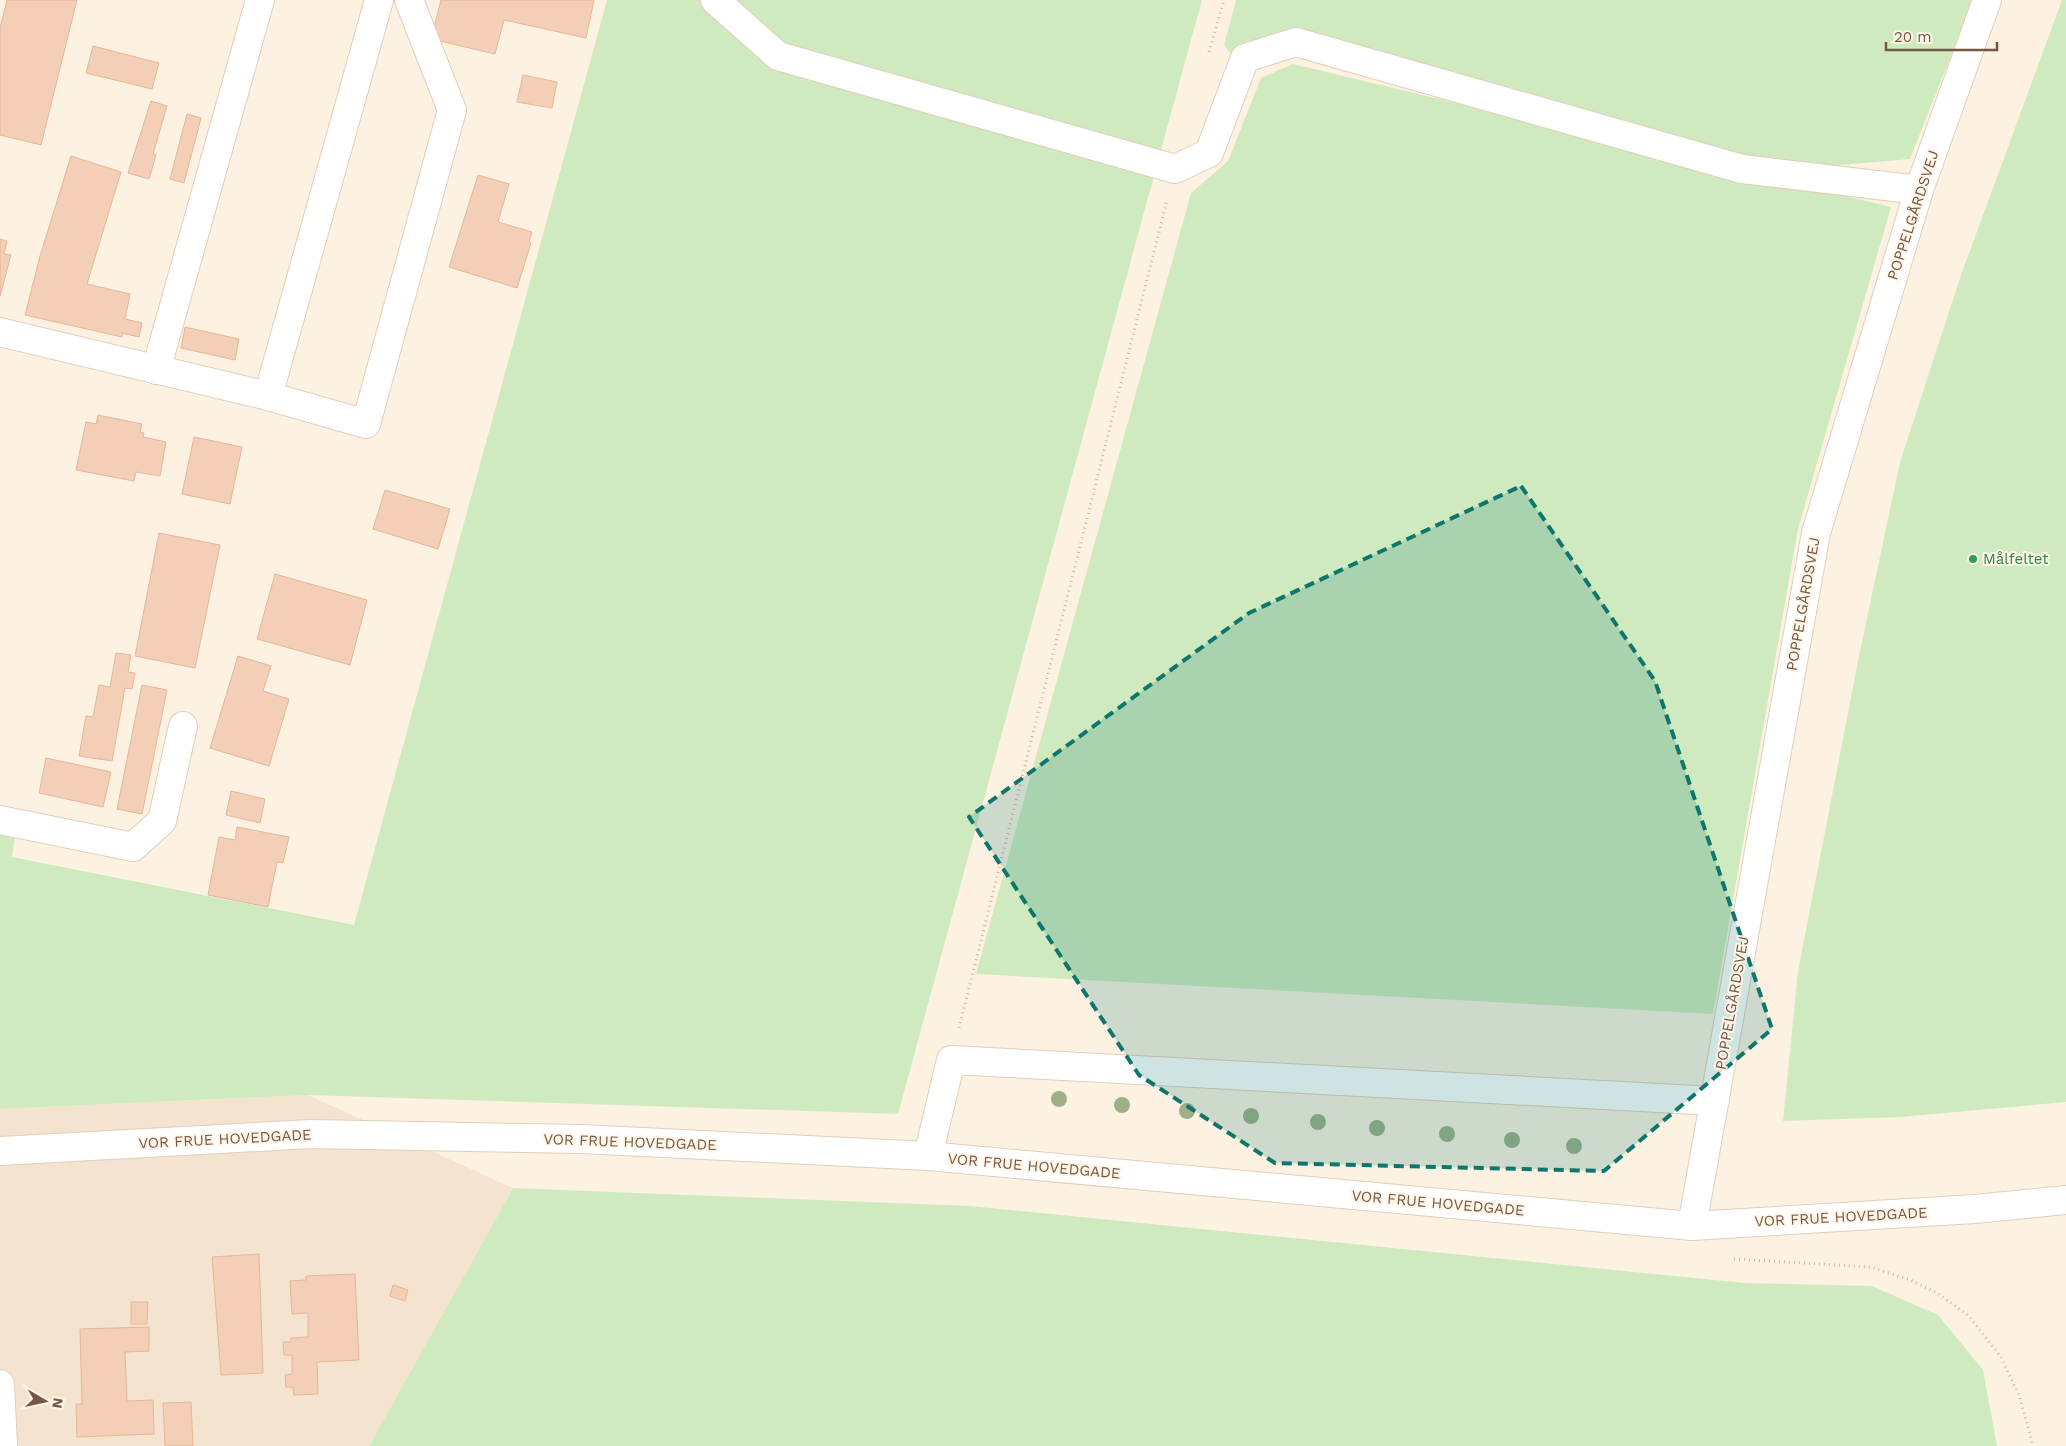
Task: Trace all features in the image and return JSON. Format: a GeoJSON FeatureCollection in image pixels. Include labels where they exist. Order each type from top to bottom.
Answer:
{"type":"FeatureCollection","features":[{"type":"Feature","properties":{"kind":"street"},"geometry":{"type":"LineString","coordinates":[[156,370],[260,0]]}},
{"type":"Feature","properties":{"kind":"street"},"geometry":{"type":"LineString","coordinates":[[268,396],[379,0]]}},
{"type":"Feature","properties":{"kind":"street"},"geometry":{"type":"LineString","coordinates":[[0,332],[268,396],[366,424],[452,110],[409,0]]}},
{"type":"Feature","properties":{"kind":"street"},"geometry":{"type":"LineString","coordinates":[[715,0],[778,56],[1175,169],[1209,153],[1245,58],[1296,42],[1742,169],[1919,190]]}},
{"type":"Feature","properties":{"kind":"street","name":"POPPELGÅRDSVEJ"},"geometry":{"type":"LineString","coordinates":[[1692,1226],[1816,533],[1919,190],[1987,0]]}},
{"type":"Feature","properties":{"kind":"street"},"geometry":{"type":"LineString","coordinates":[[0,820],[133,847],[162,821],[183,726]]}},
{"type":"Feature","properties":{"kind":"street"},"geometry":{"type":"LineString","coordinates":[[928,1156],[950,1060],[1715,1101]]}},
{"type":"Feature","properties":{"kind":"street","name":"VOR FRUE HOVEDGADE"},"geometry":{"type":"LineString","coordinates":[[0,1150],[311,1134],[582,1139],[928,1156],[1692,1226],[1975,1209],[2066,1200]]}},
{"type":"Feature","properties":{"kind":"street"},"geometry":{"type":"LineString","coordinates":[[0,1384],[3,1446]]}},
{"type":"Feature","properties":{"kind":"path"},"geometry":{"type":"LineString","coordinates":[[1208,56],[1224,0]]}},
{"type":"Feature","properties":{"kind":"path"},"geometry":{"type":"LineString","coordinates":[[950,1060],[1175,169]]}},
{"type":"Feature","properties":{"kind":"path"},"geometry":{"type":"LineString","coordinates":[[1692,1226],[1734,1259],[1870,1267],[1908,1279],[1938,1292],[1969,1316],[2001,1357],[2020,1398],[2033,1446]]}},
{"type":"Feature","properties":{"kind":"highlighted area"},"geometry":{"type":"Polygon","coordinates":[[[1521,486],[1655,681],[1772,1029],[1604,1171],[1275,1163],[1139,1075],[969,817],[1249,613],[1521,486]]]}},
{"type":"Feature","properties":{"kind":"shaded area"},"geometry":{"type":"Polygon","coordinates":[[[308,1095],[513,1188],[369,1446],[0,1446],[0,1109],[308,1095]]]}},
{"type":"Feature","properties":{"kind":"green space"},"geometry":{"type":"Polygon","coordinates":[[[607,0],[1202,0],[898,1114],[308,1095],[0,1109],[0,826],[16,829],[12,857],[354,925],[607,0]]]}},
{"type":"Feature","properties":{"kind":"green space"},"geometry":{"type":"Polygon","coordinates":[[[1236,0],[1973,0],[1910,159],[1817,167],[1743,158],[1300,32],[1238,54],[1230,53],[1224,45],[1236,0]]]}},
{"type":"Feature","properties":{"kind":"green space","name":"Målfeltet"},"geometry":{"type":"Polygon","coordinates":[[[2062,0],[2066,0],[2066,1102],[1900,1117],[1783,1121],[1798,971],[1859,656],[1900,462],[1961,275],[2062,0]]]}},
{"type":"Feature","properties":{"kind":"green space"},"geometry":{"type":"Polygon","coordinates":[[[1293,64],[1891,207],[1798,529],[1713,1014],[976,974],[1191,193],[1228,161],[1261,78],[1293,64]]]}},
{"type":"Feature","properties":{"kind":"green space"},"geometry":{"type":"Polygon","coordinates":[[[513,1188],[970,1206],[1745,1283],[1872,1286],[1938,1315],[1983,1370],[1997,1446],[369,1446],[513,1188]]]}},
{"type":"Feature","properties":{"kind":"building"},"geometry":{"type":"Polygon","coordinates":[[[7,0],[77,0],[41,145],[0,135],[0,28],[7,0]]]}},
{"type":"Feature","properties":{"kind":"building"},"geometry":{"type":"Polygon","coordinates":[[[441,0],[594,0],[586,38],[504,20],[495,54],[431,39],[441,0]]]}},
{"type":"Feature","properties":{"kind":"building"},"geometry":{"type":"Polygon","coordinates":[[[93,46],[159,63],[152,89],[86,73],[93,46]]]}},
{"type":"Feature","properties":{"kind":"building"},"geometry":{"type":"Polygon","coordinates":[[[523,75],[557,82],[552,108],[517,102],[523,75]]]}},
{"type":"Feature","properties":{"kind":"building"},"geometry":{"type":"Polygon","coordinates":[[[151,101],[167,106],[153,154],[156,155],[149,179],[128,173],[151,101]]]}},
{"type":"Feature","properties":{"kind":"building"},"geometry":{"type":"Polygon","coordinates":[[[187,114],[201,118],[184,183],[170,179],[187,114]]]}},
{"type":"Feature","properties":{"kind":"building"},"geometry":{"type":"Polygon","coordinates":[[[71,156],[121,172],[87,284],[130,294],[125,319],[142,323],[139,337],[122,333],[122,337],[25,315],[40,256],[71,156]]]}},
{"type":"Feature","properties":{"kind":"building"},"geometry":{"type":"Polygon","coordinates":[[[478,175],[509,184],[498,222],[532,232],[529,242],[531,243],[517,288],[449,267],[478,175]]]}},
{"type":"Feature","properties":{"kind":"building"},"geometry":{"type":"Polygon","coordinates":[[[0,239],[7,241],[4,254],[11,255],[0,296],[0,239]]]}},
{"type":"Feature","properties":{"kind":"building"},"geometry":{"type":"Polygon","coordinates":[[[185,327],[239,339],[235,360],[181,348],[185,327]]]}},
{"type":"Feature","properties":{"kind":"building"},"geometry":{"type":"Polygon","coordinates":[[[98,415],[142,424],[140,432],[144,433],[143,437],[166,442],[160,476],[136,472],[134,481],[76,470],[86,422],[96,424],[98,415]]]}},
{"type":"Feature","properties":{"kind":"building"},"geometry":{"type":"Polygon","coordinates":[[[194,437],[242,447],[230,504],[182,494],[194,437]]]}},
{"type":"Feature","properties":{"kind":"building"},"geometry":{"type":"Polygon","coordinates":[[[385,490],[450,509],[438,549],[373,529],[385,490]]]}},
{"type":"Feature","properties":{"kind":"building"},"geometry":{"type":"Polygon","coordinates":[[[159,533],[220,545],[195,668],[135,656],[159,533]]]}},
{"type":"Feature","properties":{"kind":"building"},"geometry":{"type":"Polygon","coordinates":[[[275,574],[367,600],[350,665],[257,639],[275,574]]]}},
{"type":"Feature","properties":{"kind":"building"},"geometry":{"type":"Polygon","coordinates":[[[116,653],[131,655],[128,672],[135,673],[132,689],[125,688],[112,761],[79,756],[86,716],[93,717],[99,685],[110,687],[116,653]]]}},
{"type":"Feature","properties":{"kind":"building"},"geometry":{"type":"Polygon","coordinates":[[[238,656],[271,666],[263,691],[289,699],[269,766],[210,748],[238,656]]]}},
{"type":"Feature","properties":{"kind":"building"},"geometry":{"type":"Polygon","coordinates":[[[142,685],[167,690],[142,814],[117,809],[142,685]]]}},
{"type":"Feature","properties":{"kind":"building"},"geometry":{"type":"Polygon","coordinates":[[[46,758],[111,772],[103,807],[39,793],[46,758]]]}},
{"type":"Feature","properties":{"kind":"building"},"geometry":{"type":"Polygon","coordinates":[[[231,791],[265,799],[260,823],[226,815],[231,791]]]}},
{"type":"Feature","properties":{"kind":"building"},"geometry":{"type":"Polygon","coordinates":[[[237,827],[289,837],[283,863],[277,862],[268,907],[208,895],[219,837],[235,840],[237,827]]]}},
{"type":"Feature","properties":{"kind":"building"},"geometry":{"type":"Polygon","coordinates":[[[259,1254],[263,1373],[221,1375],[212,1257],[259,1254]]]}},
{"type":"Feature","properties":{"kind":"building"},"geometry":{"type":"Polygon","coordinates":[[[355,1274],[359,1360],[317,1362],[318,1394],[294,1395],[293,1387],[286,1387],[285,1375],[292,1374],[292,1355],[284,1355],[283,1342],[291,1342],[291,1338],[308,1337],[308,1313],[292,1314],[290,1281],[306,1280],[306,1276],[355,1274]]]}},
{"type":"Feature","properties":{"kind":"building"},"geometry":{"type":"Polygon","coordinates":[[[393,1285],[408,1290],[405,1301],[390,1296],[393,1285]]]}},
{"type":"Feature","properties":{"kind":"building"},"geometry":{"type":"Polygon","coordinates":[[[131,1302],[148,1302],[147,1324],[131,1324],[131,1302]]]}},
{"type":"Feature","properties":{"kind":"building"},"geometry":{"type":"Polygon","coordinates":[[[149,1327],[149,1351],[125,1352],[127,1401],[153,1400],[154,1434],[77,1437],[76,1404],[82,1404],[80,1329],[149,1327]]]}},
{"type":"Feature","properties":{"kind":"building"},"geometry":{"type":"Polygon","coordinates":[[[191,1402],[193,1446],[165,1446],[163,1403],[191,1402]]]}},
{"type":"Feature","properties":{"kind":"place","name":"Målfeltet"},"geometry":{"type":"Point","coordinates":[1973,559]}}]}
